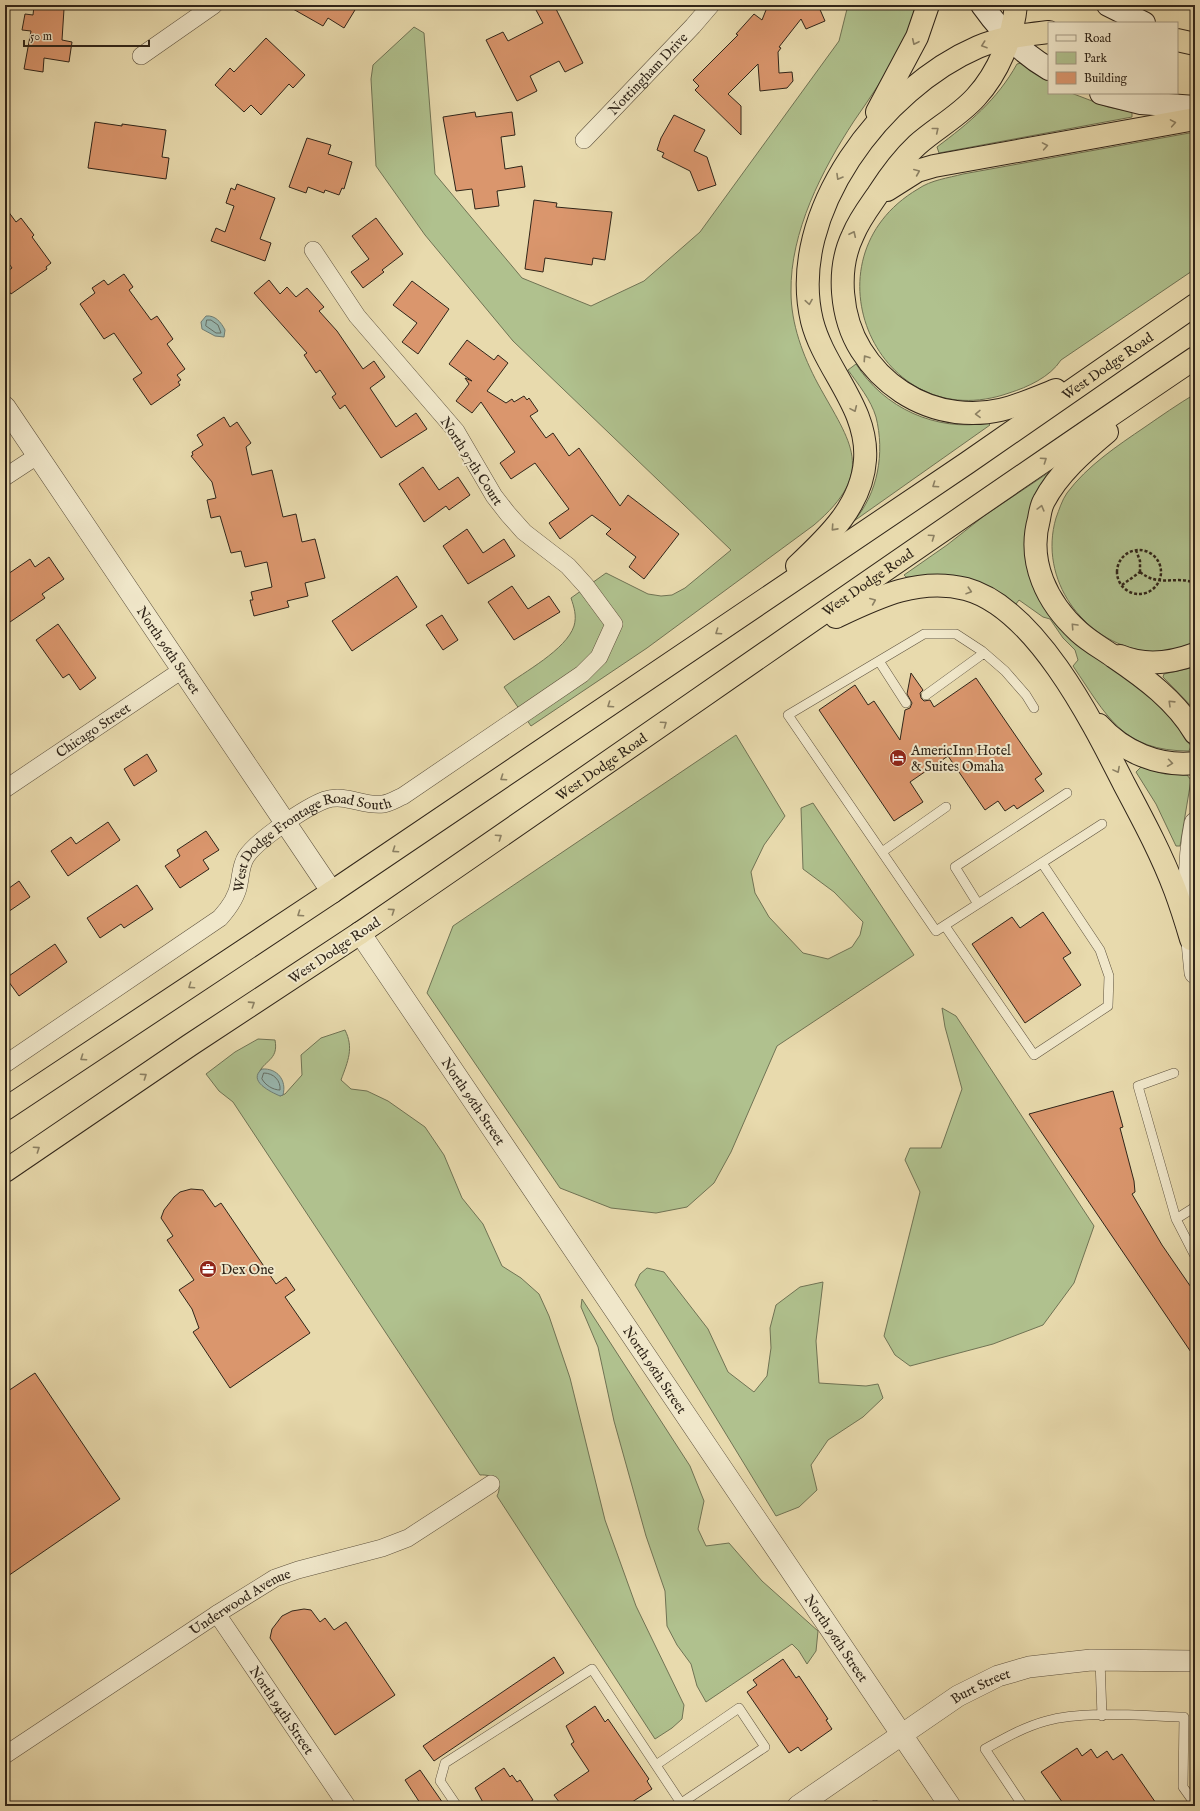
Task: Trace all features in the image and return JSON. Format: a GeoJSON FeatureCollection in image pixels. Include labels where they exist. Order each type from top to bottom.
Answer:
{"type":"FeatureCollection","features":[{"type":"Feature","properties":{"kind":"highway"},"geometry":{"type":"LineString","coordinates":[[750,610],[814,550],[841,520],[854,502],[862,482],[866,460],[865,438],[855,410],[822,348],[812,321],[808,295],[809,266],[816,228],[832,189],[902,67],[917,38],[928,5]]}},
{"type":"Feature","properties":{"kind":"highway"},"geometry":{"type":"LineString","coordinates":[[1016,5],[1009,36],[999,62],[977,96],[963,110],[917,146],[891,175],[865,212],[852,235],[846,254],[843,277],[843,296],[848,320],[857,343],[868,361],[885,379],[901,392],[925,405],[947,411],[976,415],[997,412],[1016,406],[1092,375]]}},
{"type":"Feature","properties":{"kind":"highway"},"geometry":{"type":"LineString","coordinates":[[853,154],[885,114],[912,86],[944,64],[978,47],[1009,36],[1048,32]]}},
{"type":"Feature","properties":{"kind":"highway"},"geometry":{"type":"LineString","coordinates":[[1178,40],[1195,43]]}},
{"type":"Feature","properties":{"kind":"highway"},"geometry":{"type":"LineString","coordinates":[[865,212],[879,196],[897,182],[917,171],[934,166],[1195,119]]}},
{"type":"Feature","properties":{"kind":"highway","name":"West Dodge Road"},"geometry":{"type":"LineString","coordinates":[[5,1109],[332,892],[750,610],[967,463],[1195,305]]}},
{"type":"Feature","properties":{"kind":"highway"},"geometry":{"type":"LineString","coordinates":[[1195,359],[1087,449],[1059,479],[1043,502],[1036,527],[1035,551],[1038,572],[1048,594],[1059,611],[1080,633],[1159,690],[1177,708],[1195,733]]}},
{"type":"Feature","properties":{"kind":"highway","name":"West Dodge Road"},"geometry":{"type":"LineString","coordinates":[[5,1171],[190,1045],[360,933],[774,648],[989,497],[1195,359]]}},
{"type":"Feature","properties":{"kind":"highway"},"geometry":{"type":"LineString","coordinates":[[774,648],[857,607],[900,590],[916,586],[950,586],[967,590],[983,596],[1001,607],[1036,640],[1090,715],[1115,740],[1139,754],[1170,763],[1195,763]]}},
{"type":"Feature","properties":{"kind":"highway"},"geometry":{"type":"LineString","coordinates":[[1104,650],[1126,658],[1144,662],[1166,662],[1195,654]]}},
{"type":"Feature","properties":{"kind":"highway"},"geometry":{"type":"LineString","coordinates":[[1070,687],[1143,819],[1175,890],[1191,939]]}},
{"type":"Feature","properties":{"kind":"main road"},"geometry":{"type":"LineString","coordinates":[[982,5],[1009,36],[1040,64],[1048,68]]}},
{"type":"Feature","properties":{"kind":"main road"},"geometry":{"type":"LineString","coordinates":[[1108,5],[1142,22]]}},
{"type":"Feature","properties":{"kind":"main road"},"geometry":{"type":"LineString","coordinates":[[1178,37],[1195,43]]}},
{"type":"Feature","properties":{"kind":"main road"},"geometry":{"type":"LineString","coordinates":[[1105,94],[1141,103],[1195,107]]}},
{"type":"Feature","properties":{"kind":"street"},"geometry":{"type":"LineString","coordinates":[[141,56],[214,5]]}},
{"type":"Feature","properties":{"kind":"street","name":"Nottingham Drive"},"geometry":{"type":"LineString","coordinates":[[584,140],[693,26],[711,5]]}},
{"type":"Feature","properties":{"kind":"street","name":"North 97th Court"},"geometry":{"type":"LineString","coordinates":[[313,250],[357,316],[456,431],[494,496],[508,514],[524,532],[568,566],[586,586],[614,624]]}},
{"type":"Feature","properties":{"kind":"street","name":"North 96th Street"},"geometry":{"type":"LineString","coordinates":[[5,407],[332,892]]}},
{"type":"Feature","properties":{"kind":"street"},"geometry":{"type":"LineString","coordinates":[[5,477],[37,456]]}},
{"type":"Feature","properties":{"kind":"street","name":"West Dodge Frontage Road South"},"geometry":{"type":"LineString","coordinates":[[5,1064],[220,918],[232,903],[237,892],[241,868],[246,857],[259,844],[286,823],[325,800],[343,799],[365,803],[383,804],[403,796],[582,674],[599,657],[614,624]]}},
{"type":"Feature","properties":{"kind":"street","name":"Chicago Street"},"geometry":{"type":"LineString","coordinates":[[5,789],[182,670]]}},
{"type":"Feature","properties":{"kind":"street"},"geometry":{"type":"LineString","coordinates":[[1195,823],[1190,867],[1191,939],[1195,973]]}},
{"type":"Feature","properties":{"kind":"street","name":"North 96th Street"},"geometry":{"type":"LineString","coordinates":[[360,933],[950,1806]]}},
{"type":"Feature","properties":{"kind":"street","name":"Underwood Avenue"},"geometry":{"type":"LineString","coordinates":[[5,1755],[217,1614],[275,1578],[298,1570],[382,1548],[408,1538],[491,1484]]}},
{"type":"Feature","properties":{"kind":"street","name":"North 94th Street"},"geometry":{"type":"LineString","coordinates":[[217,1614],[347,1806]]}},
{"type":"Feature","properties":{"kind":"street","name":"Burt Street"},"geometry":{"type":"LineString","coordinates":[[798,1806],[902,1736],[958,1696],[998,1676],[1029,1667],[1059,1662],[1100,1660],[1195,1661]]}},
{"type":"Feature","properties":{"kind":"lane"},"geometry":{"type":"LineString","coordinates":[[1034,708],[1026,695],[1005,671],[984,653],[956,634],[924,634],[788,715],[936,931],[1102,824]]}},
{"type":"Feature","properties":{"kind":"lane"},"geometry":{"type":"LineString","coordinates":[[926,695],[984,653]]}},
{"type":"Feature","properties":{"kind":"lane"},"geometry":{"type":"LineString","coordinates":[[879,661],[906,703]]}},
{"type":"Feature","properties":{"kind":"lane"},"geometry":{"type":"LineString","coordinates":[[978,904],[954,867],[1067,793]]}},
{"type":"Feature","properties":{"kind":"lane"},"geometry":{"type":"LineString","coordinates":[[882,852],[946,807]]}},
{"type":"Feature","properties":{"kind":"lane"},"geometry":{"type":"LineString","coordinates":[[945,926],[1034,1055],[1108,1006],[1109,976],[1100,950],[1042,862]]}},
{"type":"Feature","properties":{"kind":"lane"},"geometry":{"type":"LineString","coordinates":[[1174,1073],[1138,1086],[1176,1218],[1195,1256]]}},
{"type":"Feature","properties":{"kind":"lane"},"geometry":{"type":"LineString","coordinates":[[1176,1218],[1195,1207]]}},
{"type":"Feature","properties":{"kind":"lane"},"geometry":{"type":"LineString","coordinates":[[1100,1660],[1102,1716]]}},
{"type":"Feature","properties":{"kind":"lane"},"geometry":{"type":"LineString","coordinates":[[457,1806],[440,1781],[445,1763],[592,1669],[656,1765],[680,1805],[765,1747],[739,1708],[656,1765]]}},
{"type":"Feature","properties":{"kind":"lane"},"geometry":{"type":"LineString","coordinates":[[1023,1806],[985,1749],[1016,1731],[1047,1720],[1078,1715],[1184,1717],[1183,1787],[1195,1804]]}},
{"type":"Feature","properties":{"kind":"path"},"geometry":{"type":"LineString","coordinates":[[1136,550],[1140,561],[1140,572]]}},
{"type":"Feature","properties":{"kind":"path"},"geometry":{"type":"LineString","coordinates":[[1136,550],[1149,552],[1157,560],[1161,572],[1160,581],[1153,589],[1140,594],[1131,592],[1122,585],[1118,574],[1120,563],[1127,554],[1136,550]]}},
{"type":"Feature","properties":{"kind":"path"},"geometry":{"type":"LineString","coordinates":[[1140,572],[1148,578],[1160,581],[1185,580],[1195,583]]}},
{"type":"Feature","properties":{"kind":"path"},"geometry":{"type":"LineString","coordinates":[[1122,585],[1140,572]]}},
{"type":"Feature","properties":{"kind":"green space"},"geometry":{"type":"Polygon","coordinates":[[[848,5],[917,5],[913,23],[907,38],[883,78],[842,140],[810,202],[802,224],[792,269],[791,292],[793,316],[799,340],[818,384],[848,441],[852,457],[852,472],[846,489],[834,506],[814,525],[647,648],[531,726],[504,687],[544,660],[570,635],[575,619],[571,598],[606,573],[648,594],[661,596],[672,595],[685,588],[731,550],[513,341],[425,235],[376,166],[371,79],[373,65],[414,27],[424,33],[435,174],[522,278],[591,306],[644,281],[700,232],[839,41],[848,5]]]}},
{"type":"Feature","properties":{"kind":"green space"},"geometry":{"type":"Polygon","coordinates":[[[1021,63],[1048,80],[1048,94],[1074,94],[1108,107],[1132,112],[1132,117],[939,153],[937,147],[982,110],[1001,89],[1017,64],[1021,63]]]}},
{"type":"Feature","properties":{"kind":"green space"},"geometry":{"type":"Polygon","coordinates":[[[1195,132],[1195,269],[1061,360],[1051,371],[1038,381],[1009,393],[963,400],[923,390],[892,367],[870,334],[860,296],[864,257],[882,220],[918,189],[934,181],[963,174],[1195,132]]]}},
{"type":"Feature","properties":{"kind":"green space"},"geometry":{"type":"Polygon","coordinates":[[[856,364],[868,380],[881,393],[896,404],[913,413],[931,420],[949,424],[969,425],[988,423],[990,425],[854,521],[869,498],[874,485],[880,444],[876,417],[871,404],[848,370],[856,364]]]}},
{"type":"Feature","properties":{"kind":"green space"},"geometry":{"type":"Polygon","coordinates":[[[1195,394],[1195,643],[1176,649],[1158,652],[1145,651],[1123,645],[1102,635],[1085,621],[1070,604],[1060,585],[1054,563],[1052,541],[1056,518],[1067,493],[1093,465],[1195,394]]]}},
{"type":"Feature","properties":{"kind":"green space"},"geometry":{"type":"Polygon","coordinates":[[[1051,471],[1035,504],[1059,627],[1081,648],[1114,668],[1152,698],[1170,717],[1191,746],[1189,751],[1166,749],[1147,745],[1132,737],[1119,727],[1107,715],[1073,666],[1078,660],[1075,650],[1063,638],[1050,619],[1043,617],[1019,600],[1016,604],[939,577],[906,577],[904,575],[947,545],[984,516],[1051,471]]]}},
{"type":"Feature","properties":{"kind":"green space"},"geometry":{"type":"Polygon","coordinates":[[[1195,667],[1195,710],[1163,677],[1164,674],[1195,667]]]}},
{"type":"Feature","properties":{"kind":"green space"},"geometry":{"type":"Polygon","coordinates":[[[736,735],[785,816],[764,845],[751,872],[755,893],[769,917],[803,953],[828,959],[852,947],[860,935],[863,922],[834,892],[803,869],[801,808],[813,803],[914,955],[777,1046],[731,1152],[714,1183],[687,1207],[656,1213],[611,1208],[560,1188],[427,993],[453,926],[736,735]]]}},
{"type":"Feature","properties":{"kind":"green space"},"geometry":{"type":"Polygon","coordinates":[[[1141,767],[1165,774],[1187,775],[1191,780],[1180,846],[1176,846],[1156,804],[1136,772],[1141,767]]]}},
{"type":"Feature","properties":{"kind":"green space"},"geometry":{"type":"Polygon","coordinates":[[[942,1008],[956,1016],[1094,1226],[1074,1283],[1043,1325],[993,1344],[910,1366],[895,1355],[884,1336],[920,1192],[905,1160],[910,1148],[941,1148],[962,1089],[945,1027],[942,1008]]]}},
{"type":"Feature","properties":{"kind":"green space"},"geometry":{"type":"Polygon","coordinates":[[[345,1030],[350,1049],[348,1061],[341,1080],[351,1089],[367,1091],[388,1101],[425,1127],[444,1155],[462,1198],[483,1224],[502,1266],[521,1278],[539,1294],[549,1316],[570,1378],[605,1520],[636,1606],[684,1705],[682,1719],[672,1728],[655,1739],[497,1496],[499,1487],[496,1480],[489,1476],[480,1475],[233,1102],[219,1091],[206,1074],[235,1052],[258,1039],[275,1040],[275,1052],[270,1060],[260,1070],[258,1075],[280,1096],[285,1094],[302,1075],[301,1055],[321,1038],[345,1030]]]}},
{"type":"Feature","properties":{"kind":"green space"},"geometry":{"type":"Polygon","coordinates":[[[647,1268],[664,1272],[708,1329],[728,1372],[754,1392],[767,1376],[771,1348],[770,1328],[776,1305],[800,1287],[823,1282],[816,1341],[819,1383],[866,1386],[878,1384],[883,1398],[863,1417],[828,1440],[811,1465],[817,1490],[799,1507],[776,1516],[635,1285],[640,1274],[647,1268]]]}},
{"type":"Feature","properties":{"kind":"green space"},"geometry":{"type":"Polygon","coordinates":[[[582,1299],[690,1466],[704,1501],[698,1529],[706,1546],[729,1543],[762,1581],[818,1631],[816,1651],[807,1664],[799,1651],[792,1644],[706,1702],[697,1686],[691,1664],[677,1645],[667,1626],[665,1591],[646,1536],[614,1421],[598,1347],[581,1307],[582,1299]]]}},
{"type":"Feature","properties":{"kind":"water"},"geometry":{"type":"Polygon","coordinates":[[[206,316],[215,318],[220,322],[225,330],[224,337],[215,336],[202,329],[201,322],[206,316]]]}},
{"type":"Feature","properties":{"kind":"water"},"geometry":{"type":"Polygon","coordinates":[[[262,1069],[267,1069],[280,1076],[284,1084],[283,1095],[280,1096],[262,1086],[257,1078],[258,1073],[262,1069]]]}},
{"type":"Feature","properties":{"kind":"building"},"geometry":{"type":"Polygon","coordinates":[[[40,5],[64,9],[62,40],[72,42],[69,62],[44,58],[43,72],[24,69],[31,31],[22,30],[25,14],[33,15],[34,6],[40,7],[40,5]]]}},
{"type":"Feature","properties":{"kind":"building"},"geometry":{"type":"Polygon","coordinates":[[[286,5],[358,5],[344,28],[328,18],[323,26],[286,5]]]}},
{"type":"Feature","properties":{"kind":"building"},"geometry":{"type":"Polygon","coordinates":[[[546,5],[554,5],[583,63],[565,72],[559,61],[530,76],[537,91],[517,101],[486,40],[503,32],[508,41],[543,23],[536,10],[546,5]]]}},
{"type":"Feature","properties":{"kind":"building"},"geometry":{"type":"Polygon","coordinates":[[[768,5],[818,5],[825,21],[806,29],[801,19],[779,47],[781,48],[778,52],[779,73],[792,72],[793,81],[787,88],[760,91],[758,64],[728,94],[741,106],[741,135],[695,90],[699,86],[693,80],[738,35],[736,34],[754,14],[762,20],[768,5]]]}},
{"type":"Feature","properties":{"kind":"building"},"geometry":{"type":"Polygon","coordinates":[[[266,38],[305,75],[293,88],[289,84],[261,115],[251,105],[244,112],[215,85],[230,68],[234,72],[266,38]]]}},
{"type":"Feature","properties":{"kind":"building"},"geometry":{"type":"Polygon","coordinates":[[[475,112],[476,117],[512,112],[515,135],[501,137],[505,169],[522,166],[525,187],[497,191],[499,206],[475,209],[472,189],[456,191],[443,117],[475,112]]]}},
{"type":"Feature","properties":{"kind":"building"},"geometry":{"type":"Polygon","coordinates":[[[674,115],[705,130],[694,151],[707,157],[716,185],[698,191],[690,171],[662,157],[664,153],[657,150],[661,138],[674,115]]]}},
{"type":"Feature","properties":{"kind":"building"},"geometry":{"type":"Polygon","coordinates":[[[95,122],[166,130],[162,157],[169,158],[166,179],[88,168],[95,122]]]}},
{"type":"Feature","properties":{"kind":"building"},"geometry":{"type":"Polygon","coordinates":[[[307,138],[331,145],[328,154],[352,162],[344,189],[342,188],[339,195],[325,190],[324,193],[308,187],[306,193],[289,187],[307,138]]]}},
{"type":"Feature","properties":{"kind":"building"},"geometry":{"type":"Polygon","coordinates":[[[237,184],[275,198],[260,239],[271,243],[265,261],[211,241],[216,228],[225,232],[234,206],[226,203],[231,188],[235,190],[237,184]]]}},
{"type":"Feature","properties":{"kind":"building"},"geometry":{"type":"Polygon","coordinates":[[[534,200],[557,203],[556,207],[612,212],[605,260],[593,258],[592,265],[545,258],[543,272],[525,269],[534,200]]]}},
{"type":"Feature","properties":{"kind":"building"},"geometry":{"type":"Polygon","coordinates":[[[5,207],[16,222],[21,218],[34,235],[32,237],[51,263],[46,267],[47,269],[11,294],[5,286],[5,273],[12,268],[5,258],[5,207]]]}},
{"type":"Feature","properties":{"kind":"building"},"geometry":{"type":"Polygon","coordinates":[[[376,218],[403,254],[382,270],[384,272],[363,288],[351,272],[369,259],[352,236],[376,218]]]}},
{"type":"Feature","properties":{"kind":"building"},"geometry":{"type":"Polygon","coordinates":[[[124,274],[133,287],[129,290],[151,320],[157,316],[173,339],[167,344],[185,369],[177,375],[181,380],[178,382],[180,385],[151,405],[133,379],[142,373],[114,333],[104,339],[80,304],[95,293],[92,288],[104,280],[108,285],[124,274]]]}},
{"type":"Feature","properties":{"kind":"building"},"geometry":{"type":"Polygon","coordinates":[[[269,280],[280,294],[287,287],[296,297],[307,288],[324,307],[319,311],[337,331],[363,369],[374,361],[385,377],[370,388],[396,427],[416,413],[427,429],[381,458],[345,405],[340,409],[332,397],[336,394],[320,370],[316,373],[304,355],[307,353],[254,293],[269,280]]]}},
{"type":"Feature","properties":{"kind":"building"},"geometry":{"type":"Polygon","coordinates":[[[412,281],[449,309],[418,354],[402,342],[417,323],[393,305],[412,281]]]}},
{"type":"Feature","properties":{"kind":"building"},"geometry":{"type":"Polygon","coordinates":[[[467,340],[494,360],[498,355],[508,363],[487,391],[506,403],[512,399],[514,402],[524,396],[527,400],[529,398],[538,411],[530,416],[546,438],[553,433],[569,456],[579,448],[620,506],[628,495],[679,534],[644,579],[629,567],[636,557],[606,534],[611,529],[592,515],[560,539],[549,523],[569,509],[535,463],[511,479],[500,463],[515,452],[481,402],[472,413],[456,401],[469,384],[465,378],[472,381],[449,364],[467,340]]]}},
{"type":"Feature","properties":{"kind":"building"},"geometry":{"type":"Polygon","coordinates":[[[224,417],[230,427],[237,422],[251,443],[246,447],[252,475],[272,470],[283,517],[296,514],[302,542],[315,539],[325,578],[305,583],[308,596],[287,601],[289,607],[254,616],[250,600],[253,600],[251,592],[272,587],[267,562],[245,567],[241,551],[231,553],[220,516],[211,518],[207,500],[216,498],[212,482],[191,456],[193,455],[192,452],[203,445],[197,435],[224,417]]]}},
{"type":"Feature","properties":{"kind":"building"},"geometry":{"type":"Polygon","coordinates":[[[423,467],[439,490],[458,477],[470,495],[449,510],[446,506],[424,522],[399,484],[423,467]]]}},
{"type":"Feature","properties":{"kind":"building"},"geometry":{"type":"Polygon","coordinates":[[[467,529],[483,553],[504,539],[515,556],[468,584],[443,546],[467,529]]]}},
{"type":"Feature","properties":{"kind":"building"},"geometry":{"type":"Polygon","coordinates":[[[49,557],[64,579],[42,594],[45,598],[10,622],[5,615],[5,576],[30,559],[35,567],[49,557]]]}},
{"type":"Feature","properties":{"kind":"building"},"geometry":{"type":"Polygon","coordinates":[[[397,576],[417,607],[352,651],[332,621],[397,576]]]}},
{"type":"Feature","properties":{"kind":"building"},"geometry":{"type":"Polygon","coordinates":[[[512,586],[528,609],[549,596],[560,612],[514,640],[488,602],[512,586]]]}},
{"type":"Feature","properties":{"kind":"building"},"geometry":{"type":"Polygon","coordinates":[[[442,615],[458,640],[443,650],[426,625],[442,615]]]}},
{"type":"Feature","properties":{"kind":"building"},"geometry":{"type":"Polygon","coordinates":[[[58,624],[96,678],[80,690],[69,674],[63,678],[36,640],[58,624]]]}},
{"type":"Feature","properties":{"kind":"building","name":"AmericInn Hotel & Suites Omaha"},"geometry":{"type":"Polygon","coordinates":[[[911,673],[923,690],[920,693],[921,698],[924,701],[930,700],[934,707],[976,678],[1042,774],[1035,779],[1044,791],[1017,809],[1014,805],[1005,811],[998,801],[985,810],[948,756],[910,782],[923,802],[894,821],[819,710],[855,685],[868,705],[874,701],[900,740],[905,710],[910,708],[912,703],[907,694],[911,673]]]}},
{"type":"Feature","properties":{"kind":"building"},"geometry":{"type":"Polygon","coordinates":[[[147,754],[157,771],[134,786],[124,769],[147,754]]]}},
{"type":"Feature","properties":{"kind":"building"},"geometry":{"type":"Polygon","coordinates":[[[108,822],[120,840],[68,876],[51,851],[71,837],[76,844],[108,822]]]}},
{"type":"Feature","properties":{"kind":"building"},"geometry":{"type":"Polygon","coordinates":[[[206,831],[219,850],[203,860],[209,869],[180,888],[165,866],[180,856],[177,850],[206,831]]]}},
{"type":"Feature","properties":{"kind":"building"},"geometry":{"type":"Polygon","coordinates":[[[19,881],[30,897],[5,914],[5,891],[19,881]]]}},
{"type":"Feature","properties":{"kind":"building"},"geometry":{"type":"Polygon","coordinates":[[[137,885],[153,909],[124,928],[121,924],[100,938],[87,918],[137,885]]]}},
{"type":"Feature","properties":{"kind":"building"},"geometry":{"type":"Polygon","coordinates":[[[1043,912],[1071,953],[1063,958],[1081,985],[1025,1023],[972,944],[1012,917],[1020,928],[1043,912]]]}},
{"type":"Feature","properties":{"kind":"building"},"geometry":{"type":"Polygon","coordinates":[[[55,944],[67,962],[19,996],[6,978],[55,944]]]}},
{"type":"Feature","properties":{"kind":"building"},"geometry":{"type":"Polygon","coordinates":[[[1113,1091],[1123,1127],[1120,1128],[1134,1181],[1135,1192],[1132,1194],[1162,1245],[1195,1293],[1195,1358],[1029,1114],[1113,1091]]]}},
{"type":"Feature","properties":{"kind":"building"},"geometry":{"type":"Polygon","coordinates":[[[191,1189],[203,1190],[215,1207],[221,1203],[276,1284],[286,1277],[295,1290],[285,1297],[310,1333],[230,1388],[193,1332],[199,1328],[192,1309],[179,1290],[194,1280],[167,1240],[173,1236],[161,1218],[164,1210],[174,1197],[180,1192],[191,1189]]]}},
{"type":"Feature","properties":{"kind":"building"},"geometry":{"type":"Polygon","coordinates":[[[35,1373],[120,1499],[5,1578],[5,1393],[35,1373]]]}},
{"type":"Feature","properties":{"kind":"building"},"geometry":{"type":"Polygon","coordinates":[[[304,1609],[311,1610],[320,1622],[325,1618],[334,1630],[346,1622],[395,1695],[335,1735],[270,1638],[272,1629],[282,1616],[292,1611],[304,1609]]]}},
{"type":"Feature","properties":{"kind":"building"},"geometry":{"type":"Polygon","coordinates":[[[554,1657],[564,1673],[434,1761],[423,1746],[554,1657]]]}},
{"type":"Feature","properties":{"kind":"building"},"geometry":{"type":"Polygon","coordinates":[[[783,1659],[796,1678],[799,1676],[828,1719],[826,1720],[832,1729],[801,1751],[798,1747],[789,1753],[747,1692],[757,1685],[753,1680],[783,1659]]]}},
{"type":"Feature","properties":{"kind":"building"},"geometry":{"type":"Polygon","coordinates":[[[595,1706],[605,1722],[608,1719],[649,1779],[647,1781],[652,1789],[626,1806],[562,1806],[554,1795],[589,1771],[571,1744],[574,1742],[566,1726],[595,1706]]]}},
{"type":"Feature","properties":{"kind":"building"},"geometry":{"type":"Polygon","coordinates":[[[1077,1748],[1082,1756],[1091,1749],[1097,1758],[1107,1751],[1113,1760],[1122,1754],[1158,1806],[1065,1806],[1041,1772],[1077,1748]]]}},
{"type":"Feature","properties":{"kind":"building"},"geometry":{"type":"Polygon","coordinates":[[[504,1768],[510,1777],[512,1775],[517,1782],[520,1780],[533,1800],[523,1806],[485,1806],[475,1788],[504,1768]]]}},
{"type":"Feature","properties":{"kind":"building"},"geometry":{"type":"Polygon","coordinates":[[[420,1770],[445,1806],[422,1806],[405,1780],[420,1770]]]}},
{"type":"Feature","properties":{"kind":"place","name":"AmericInn Hotel & Suites Omaha"},"geometry":{"type":"Point","coordinates":[898,758]}},
{"type":"Feature","properties":{"kind":"place","name":"Dex One"},"geometry":{"type":"Point","coordinates":[208,1269]}}]}
